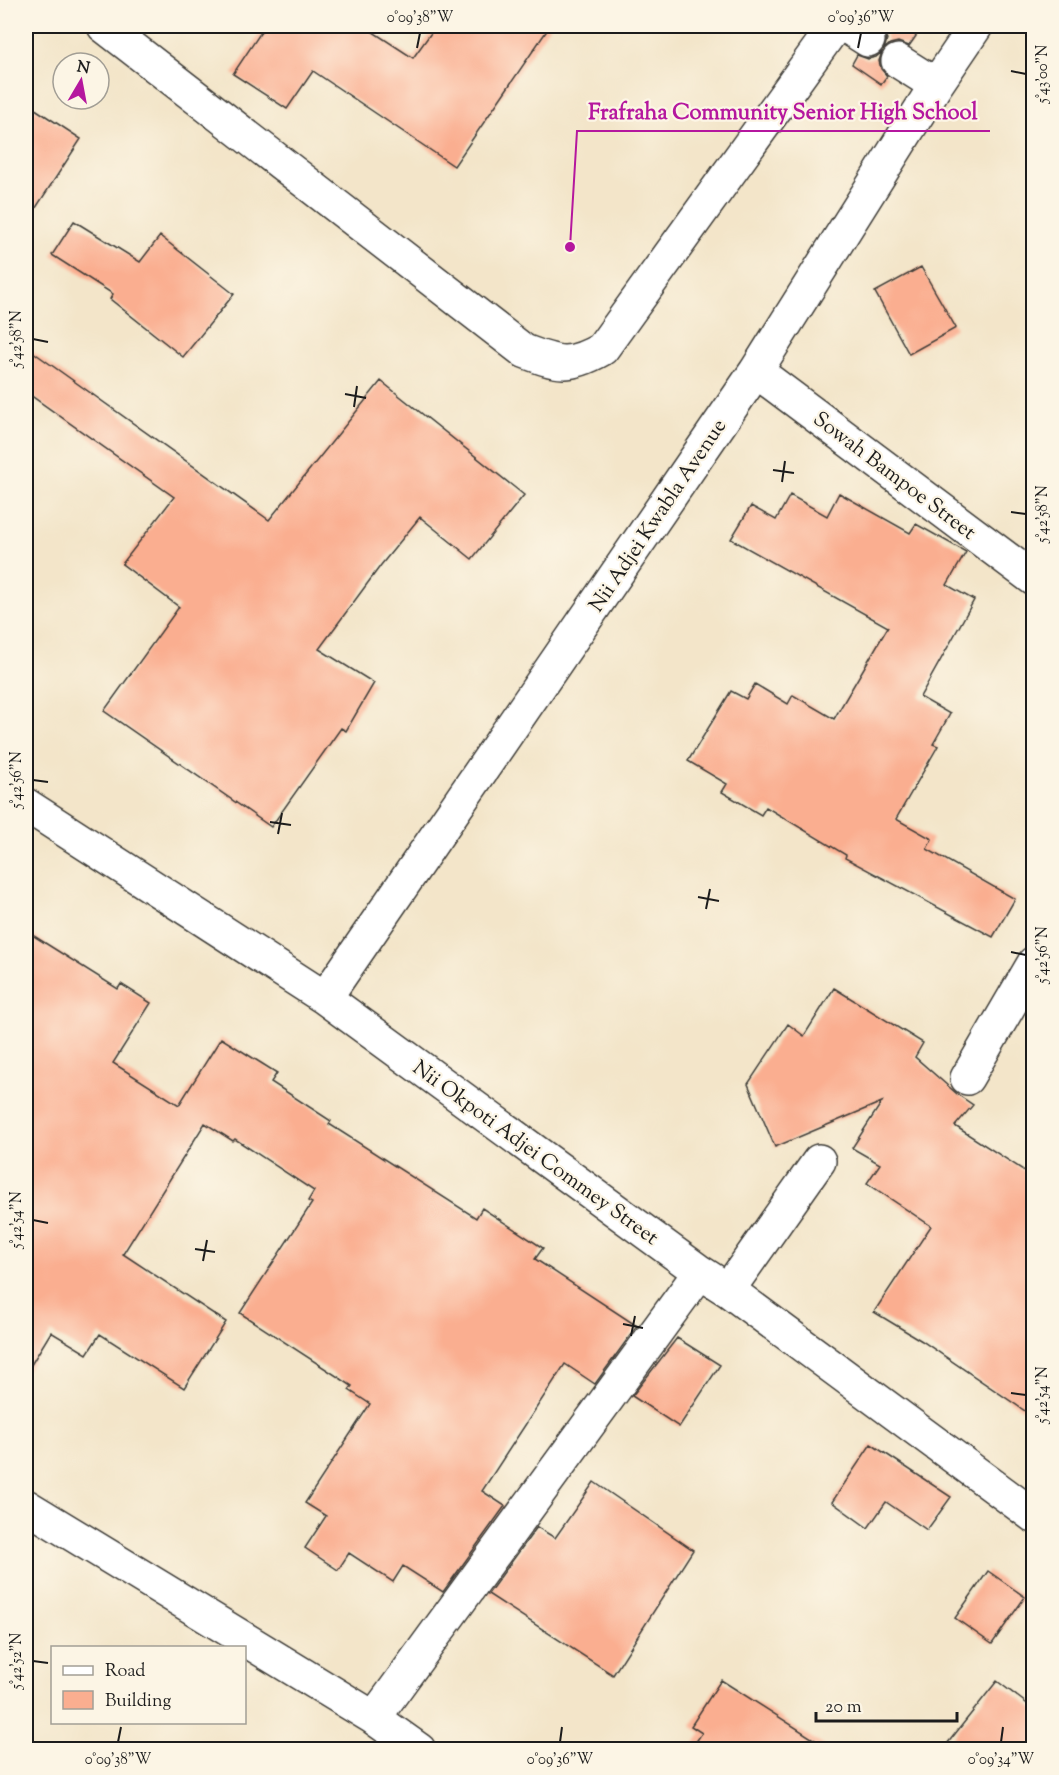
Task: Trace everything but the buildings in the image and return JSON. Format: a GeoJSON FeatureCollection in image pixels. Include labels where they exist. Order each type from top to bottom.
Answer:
{"type":"FeatureCollection","features":[{"type":"Feature","properties":{"kind":"street"},"geometry":{"type":"LineString","coordinates":[[104,26],[524,351],[551,361],[568,363],[589,357],[602,349],[835,26]]}},
{"type":"Feature","properties":{"kind":"street","name":"Nii Adjei Kwabla Avenue"},"geometry":{"type":"LineString","coordinates":[[326,998],[756,371],[936,85],[976,26]]}},
{"type":"Feature","properties":{"kind":"street"},"geometry":{"type":"LineString","coordinates":[[898,61],[936,85]]}},
{"type":"Feature","properties":{"kind":"street","name":"Sowah Bampoe Street"},"geometry":{"type":"LineString","coordinates":[[756,371],[1034,579]]}},
{"type":"Feature","properties":{"kind":"street","name":"Nii Okpoti Adjei Commey Street"},"geometry":{"type":"LineString","coordinates":[[26,805],[326,998],[1034,1516]]}},
{"type":"Feature","properties":{"kind":"street"},"geometry":{"type":"LineString","coordinates":[[967,1078],[1034,963]]}},
{"type":"Feature","properties":{"kind":"street"},"geometry":{"type":"LineString","coordinates":[[728,1290],[819,1161]]}},
{"type":"Feature","properties":{"kind":"street"},"geometry":{"type":"LineString","coordinates":[[374,1718],[700,1272]]}},
{"type":"Feature","properties":{"kind":"street"},"geometry":{"type":"LineString","coordinates":[[26,1506],[374,1718],[419,1749]]}},
{"type":"Feature","properties":{"kind":"place","name":"Frafraha Community Senior High School"},"geometry":{"type":"Point","coordinates":[570,247]}}]}
